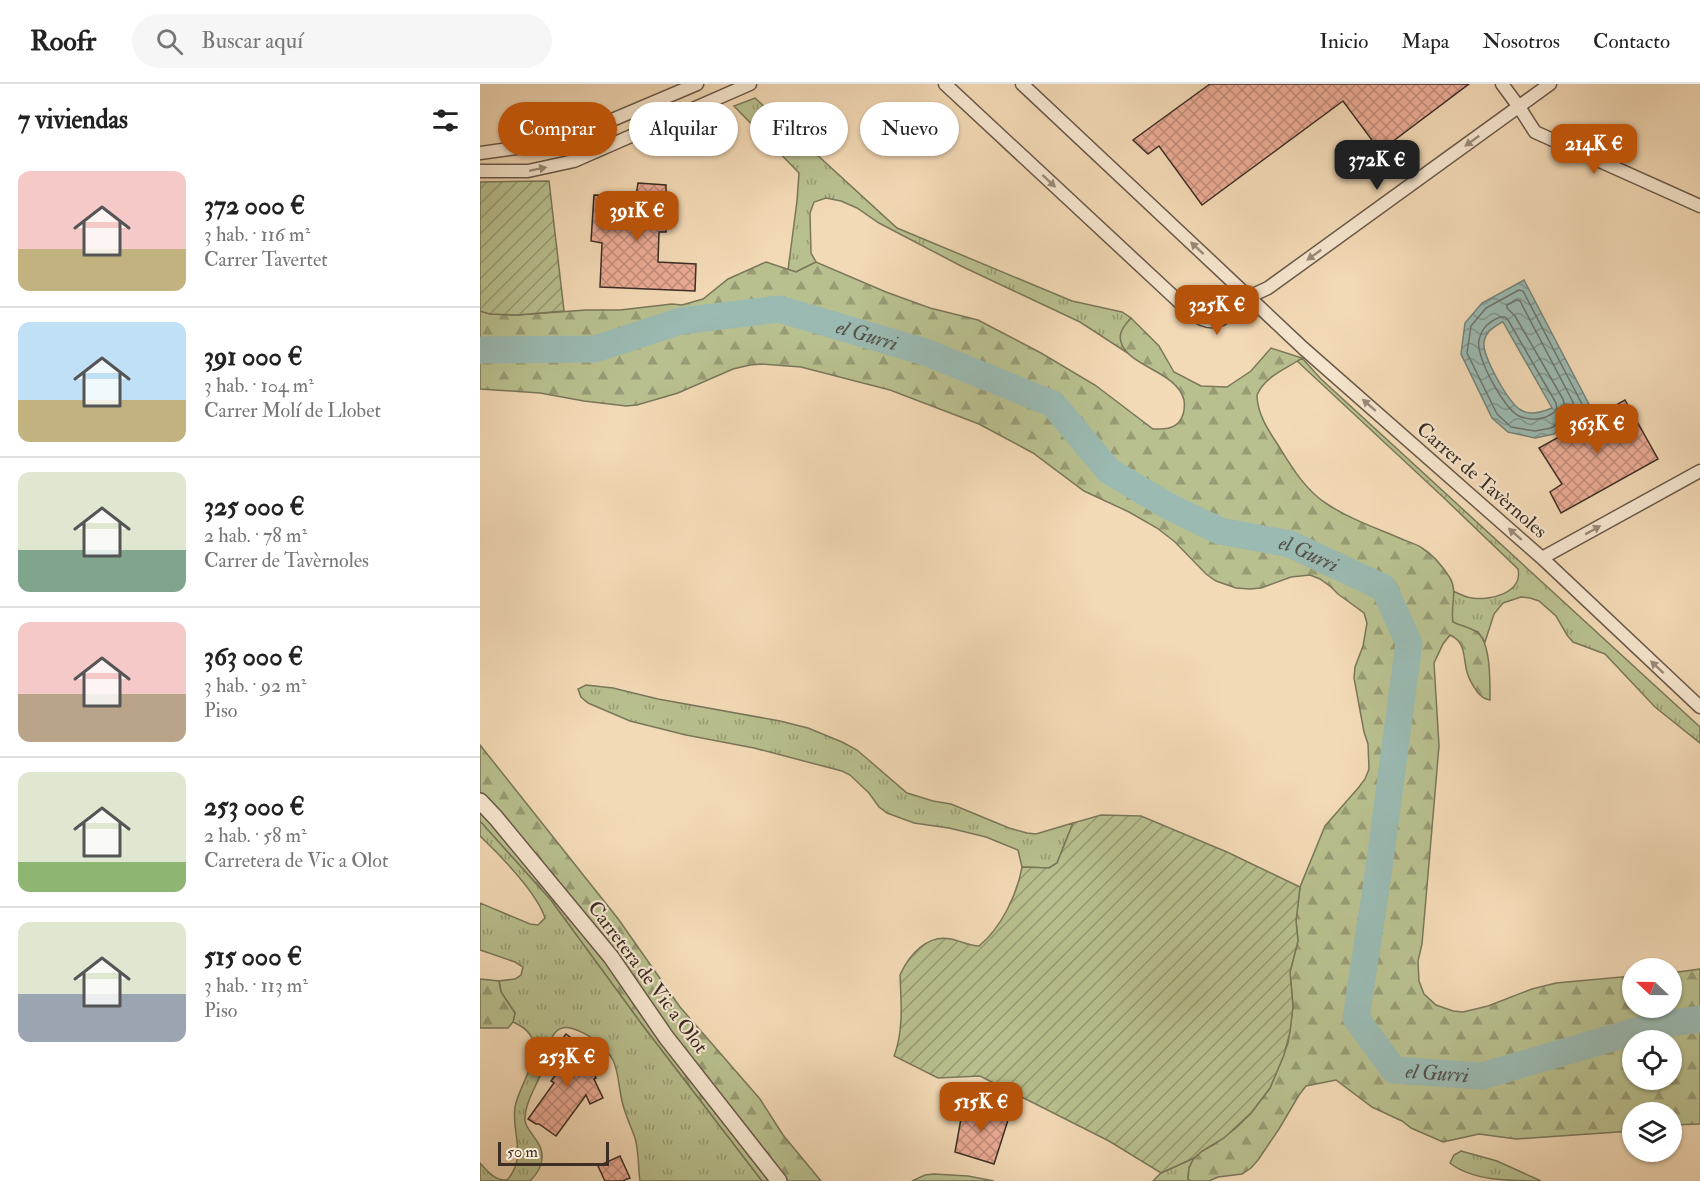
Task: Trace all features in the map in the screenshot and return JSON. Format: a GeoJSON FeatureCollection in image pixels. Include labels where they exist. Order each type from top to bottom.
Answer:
{"type":"FeatureCollection","features":[{"type":"Feature","properties":{"kind":"street"},"geometry":{"type":"LineString","coordinates":[[480,153],[560,142],[697,84]]}},
{"type":"Feature","properties":{"kind":"street"},"geometry":{"type":"LineString","coordinates":[[480,171],[528,171],[574,161],[750,84]]}},
{"type":"Feature","properties":{"kind":"street"},"geometry":{"type":"LineString","coordinates":[[945,84],[1200,320],[1214,321],[1226,317],[1243,299],[1268,288],[1550,84]]}},
{"type":"Feature","properties":{"kind":"street","name":"Carrer de Tavèrnoles"},"geometry":{"type":"LineString","coordinates":[[1022,84],[1236,285],[1243,299],[1303,348],[1542,558],[1700,707]]}},
{"type":"Feature","properties":{"kind":"street"},"geometry":{"type":"LineString","coordinates":[[1502,84],[1535,132],[1700,206]]}},
{"type":"Feature","properties":{"kind":"street"},"geometry":{"type":"LineString","coordinates":[[1542,558],[1700,471]]}},
{"type":"Feature","properties":{"kind":"street","name":"Carretera de Vic a Olot"},"geometry":{"type":"LineString","coordinates":[[480,801],[611,957],[666,1037],[779,1181]]}},
{"type":"Feature","properties":{"kind":"green space"},"geometry":{"type":"Polygon","coordinates":[[[755,98],[759,102],[750,102],[750,122],[738,110],[738,104],[755,98]]]}},
{"type":"Feature","properties":{"kind":"green space"},"geometry":{"type":"Polygon","coordinates":[[[783,156],[818,156],[897,228],[1072,301],[1122,312],[1131,318],[1120,338],[1126,352],[1080,322],[961,266],[841,201],[826,198],[814,202],[810,213],[811,253],[816,262],[796,272],[788,270],[799,173],[783,156]]]}},
{"type":"Feature","properties":{"kind":"green space"},"geometry":{"type":"Polygon","coordinates":[[[549,181],[564,311],[517,315],[490,314],[480,311],[480,182],[549,181]]]}},
{"type":"Feature","properties":{"kind":"green space"},"geometry":{"type":"Polygon","coordinates":[[[766,262],[796,272],[816,262],[930,308],[978,320],[1095,385],[1153,429],[1176,425],[1183,415],[1184,400],[1180,390],[1172,382],[1133,358],[1125,350],[1120,335],[1131,318],[1159,346],[1174,372],[1201,386],[1227,387],[1251,371],[1271,348],[1302,358],[1276,373],[1257,395],[1261,415],[1270,433],[1299,477],[1319,498],[1352,518],[1419,546],[1433,557],[1452,583],[1453,622],[1479,634],[1488,656],[1490,700],[1481,696],[1471,683],[1463,650],[1455,638],[1450,635],[1434,663],[1439,746],[1422,944],[1418,961],[1419,981],[1424,994],[1436,1005],[1463,1012],[1556,983],[1622,977],[1622,1018],[1682,1018],[1682,971],[1700,969],[1700,1124],[1682,1125],[1682,1102],[1622,1102],[1622,1132],[1516,1139],[1479,1134],[1443,1142],[1372,1107],[1336,1080],[1306,1086],[1251,1168],[1242,1174],[1218,1177],[1209,1181],[1188,1179],[1189,1168],[1194,1158],[1236,1128],[1270,1088],[1288,1043],[1293,1006],[1290,972],[1298,941],[1296,921],[1300,887],[1325,826],[1359,787],[1369,769],[1368,744],[1354,678],[1367,623],[1364,613],[1320,579],[1310,575],[1291,577],[1261,588],[1250,589],[1236,588],[1216,581],[1157,528],[1084,491],[1033,453],[979,424],[890,390],[801,367],[750,365],[733,369],[678,393],[626,406],[540,393],[480,389],[480,311],[490,314],[517,315],[620,310],[672,304],[682,305],[703,299],[728,279],[766,262]]]}},
{"type":"Feature","properties":{"kind":"green space"},"geometry":{"type":"Polygon","coordinates":[[[1302,358],[1321,379],[1700,727],[1700,743],[1655,707],[1605,654],[1573,642],[1556,616],[1539,601],[1521,597],[1503,603],[1494,614],[1485,642],[1478,632],[1453,623],[1451,606],[1453,591],[1479,599],[1504,594],[1515,584],[1518,569],[1297,361],[1302,358]]]}},
{"type":"Feature","properties":{"kind":"green space"},"geometry":{"type":"Polygon","coordinates":[[[586,685],[613,688],[808,728],[857,750],[907,793],[951,804],[1009,828],[1036,834],[1073,823],[1057,863],[1049,868],[1022,867],[1018,850],[986,837],[914,823],[887,813],[850,775],[842,771],[754,748],[630,721],[588,703],[581,697],[578,689],[586,685]]]}},
{"type":"Feature","properties":{"kind":"green space"},"geometry":{"type":"Polygon","coordinates":[[[480,745],[619,920],[680,1007],[760,1099],[783,1135],[821,1181],[762,1181],[641,1023],[551,900],[480,821],[480,745]]]}},
{"type":"Feature","properties":{"kind":"green space"},"geometry":{"type":"Polygon","coordinates":[[[1101,815],[1141,816],[1227,852],[1300,887],[1296,921],[1298,941],[1290,972],[1293,1006],[1290,1032],[1284,1055],[1270,1088],[1251,1113],[1224,1138],[1194,1158],[1161,1173],[1109,1141],[980,1076],[938,1078],[894,1056],[901,1026],[900,975],[908,960],[927,943],[942,938],[979,946],[994,930],[1007,910],[1022,867],[1049,868],[1057,863],[1073,823],[1101,815]]]}},
{"type":"Feature","properties":{"kind":"green space"},"geometry":{"type":"Polygon","coordinates":[[[480,821],[551,900],[641,1023],[762,1181],[640,1181],[636,1140],[623,1105],[613,1060],[606,1050],[591,1037],[566,1027],[556,1032],[550,1041],[542,1072],[525,1114],[526,1125],[541,1149],[541,1165],[530,1181],[480,1181],[480,1163],[492,1175],[507,1180],[517,1163],[515,1107],[533,1060],[534,1045],[524,1028],[513,1022],[515,1013],[501,992],[499,981],[515,979],[521,975],[523,967],[480,950],[480,903],[530,924],[538,925],[545,918],[526,886],[480,836],[480,821]]]}},
{"type":"Feature","properties":{"kind":"green space"},"geometry":{"type":"Polygon","coordinates":[[[480,979],[499,981],[501,992],[515,1013],[513,1022],[508,1028],[480,1028],[480,979]]]}},
{"type":"Feature","properties":{"kind":"green space"},"geometry":{"type":"Polygon","coordinates":[[[1461,1151],[1497,1161],[1541,1181],[1493,1179],[1469,1173],[1450,1163],[1454,1155],[1461,1151]]]}},
{"type":"Feature","properties":{"kind":"green space"},"geometry":{"type":"Polygon","coordinates":[[[1194,1158],[1189,1168],[1188,1178],[1191,1181],[1153,1181],[1161,1173],[1194,1158]]]}},
{"type":"Feature","properties":{"kind":"green space"},"geometry":{"type":"Polygon","coordinates":[[[934,1174],[968,1176],[994,1181],[912,1181],[934,1174]]]}},
{"type":"Feature","properties":{"kind":"water"},"geometry":{"type":"Polygon","coordinates":[[[1524,280],[1592,410],[1554,434],[1535,438],[1508,432],[1492,418],[1461,354],[1465,323],[1482,303],[1524,280]],[[1503,322],[1491,330],[1484,342],[1487,357],[1497,378],[1509,398],[1521,410],[1532,413],[1552,408],[1503,322]]]}},
{"type":"Feature","properties":{"kind":"building"},"geometry":{"type":"Polygon","coordinates":[[[1210,84],[1469,84],[1380,151],[1343,101],[1202,205],[1159,146],[1148,154],[1133,140],[1210,84]]]}},
{"type":"Feature","properties":{"kind":"building"},"geometry":{"type":"Polygon","coordinates":[[[638,183],[666,185],[666,232],[659,232],[658,262],[696,264],[695,291],[600,287],[602,243],[591,241],[594,195],[636,196],[638,183]]]}},
{"type":"Feature","properties":{"kind":"building"},"geometry":{"type":"Polygon","coordinates":[[[1625,400],[1658,459],[1561,513],[1550,492],[1562,484],[1539,448],[1625,400]]]}},
{"type":"Feature","properties":{"kind":"building"},"geometry":{"type":"Polygon","coordinates":[[[566,1034],[589,1051],[586,1055],[603,1098],[590,1104],[586,1095],[556,1136],[528,1119],[554,1083],[551,1081],[569,1056],[556,1047],[566,1034]]]}},
{"type":"Feature","properties":{"kind":"building"},"geometry":{"type":"Polygon","coordinates":[[[964,1102],[1009,1117],[994,1164],[955,1152],[964,1102]]]}},
{"type":"Feature","properties":{"kind":"building"},"geometry":{"type":"Polygon","coordinates":[[[620,1156],[630,1178],[622,1181],[605,1181],[598,1166],[620,1156]]]}},
{"type":"Feature","properties":{"kind":"waterway","name":"el Gurri"},"geometry":{"type":"LineString","coordinates":[[480,350],[595,349],[681,321],[779,309],[925,352],[1053,404],[1109,471],[1168,506],[1220,531],[1290,544],[1384,588],[1409,643],[1356,1018],[1394,1070],[1482,1076],[1657,1025],[1700,1019]]}}]}
